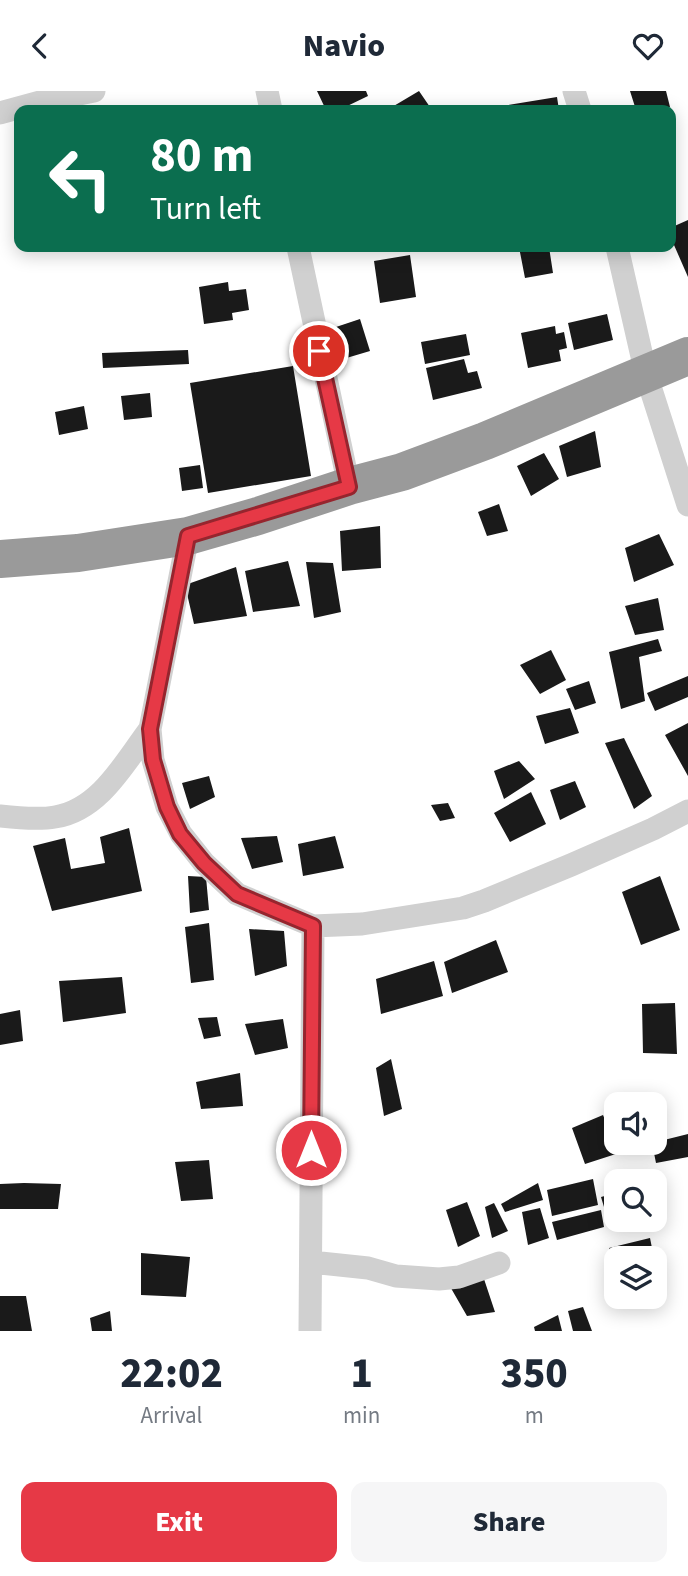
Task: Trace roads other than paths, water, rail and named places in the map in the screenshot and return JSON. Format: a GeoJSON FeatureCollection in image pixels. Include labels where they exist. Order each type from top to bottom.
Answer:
{"type":"FeatureCollection","features":[{"type":"Feature","properties":{"kind":"highway"},"geometry":{"type":"LineString","coordinates":[[0,559],[78,553],[188,536],[402,472],[485,441],[688,356]]}},
{"type":"Feature","properties":{"kind":"street"},"geometry":{"type":"LineString","coordinates":[[29,105],[94,91]]}},
{"type":"Feature","properties":{"kind":"street"},"geometry":{"type":"LineString","coordinates":[[299,252],[349,487]]}},
{"type":"Feature","properties":{"kind":"street"},"geometry":{"type":"LineString","coordinates":[[618,252],[646,374],[688,505]]}},
{"type":"Feature","properties":{"kind":"street"},"geometry":{"type":"LineString","coordinates":[[188,536],[150,729],[153,760],[167,807],[180,834],[204,863],[237,894],[313,926],[362,924],[463,908],[571,865],[688,811]]}},
{"type":"Feature","properties":{"kind":"street"},"geometry":{"type":"LineString","coordinates":[[0,816],[56,817],[81,809],[107,787],[150,729]]}},
{"type":"Feature","properties":{"kind":"street"},"geometry":{"type":"LineString","coordinates":[[310,1331],[313,926]]}},
{"type":"Feature","properties":{"kind":"street"},"geometry":{"type":"LineString","coordinates":[[311,1262],[368,1268],[396,1276],[439,1279],[459,1277],[499,1263]]}}]}
